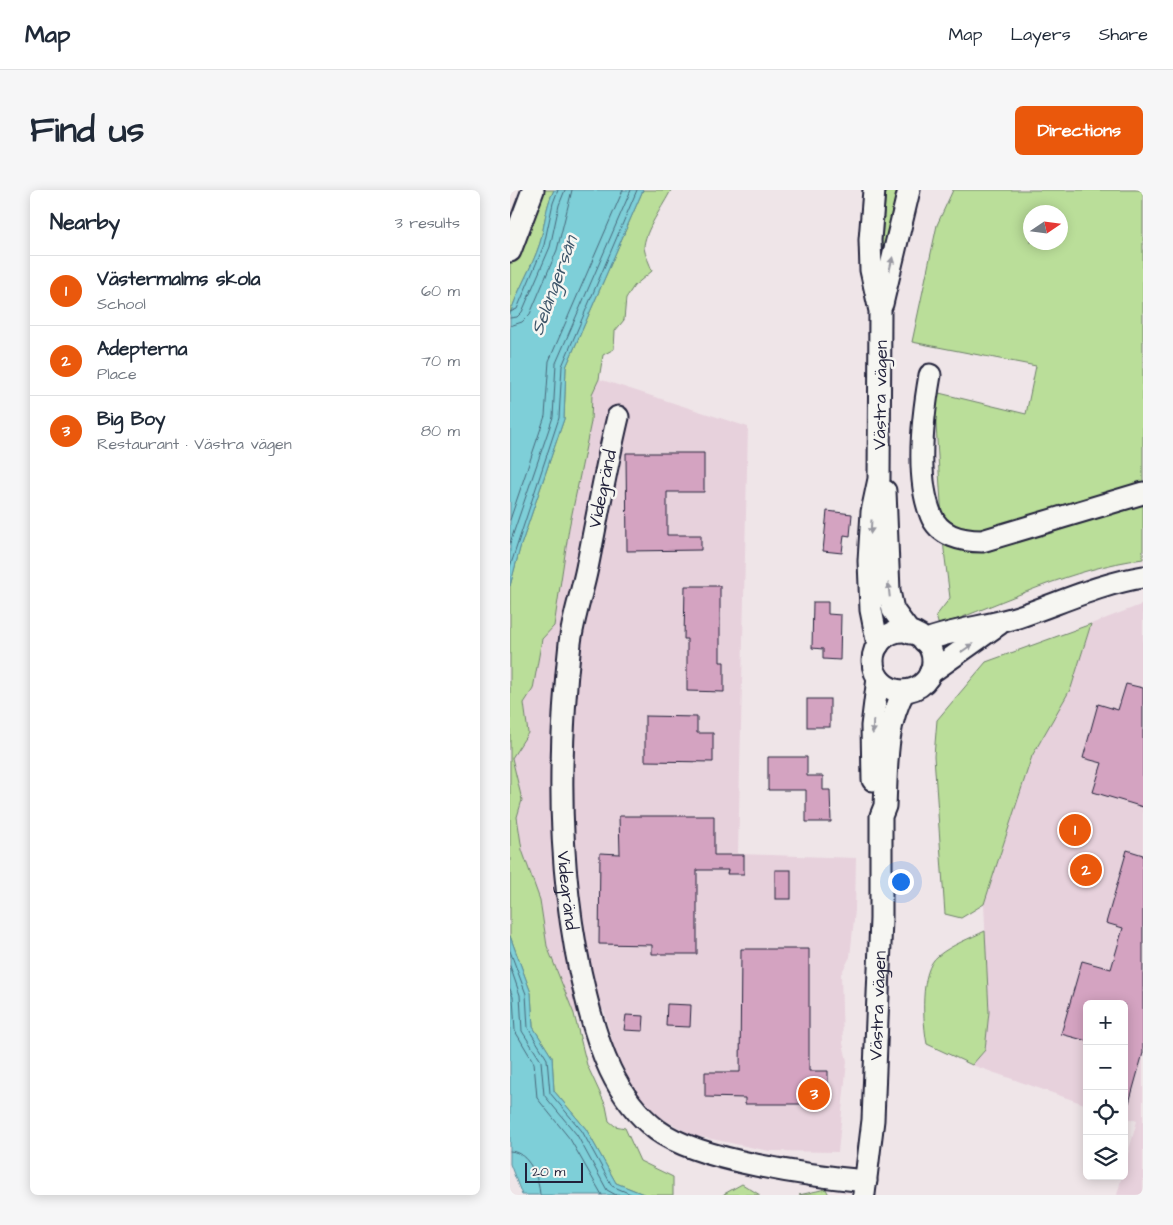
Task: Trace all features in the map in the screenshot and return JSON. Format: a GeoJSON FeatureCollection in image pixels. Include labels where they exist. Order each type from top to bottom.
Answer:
{"type":"FeatureCollection","features":[{"type":"Feature","properties":{"kind":"street"},"geometry":{"type":"LineString","coordinates":[[510,251],[533,190]]}},
{"type":"Feature","properties":{"kind":"street","name":"Västra vägen"},"geometry":{"type":"LineString","coordinates":[[874,190],[871,209],[872,270],[880,311],[879,480],[872,512],[869,562],[871,610],[878,645]]}},
{"type":"Feature","properties":{"kind":"street","name":"Västra vägen"},"geometry":{"type":"LineString","coordinates":[[880,311],[909,190]]}},
{"type":"Feature","properties":{"kind":"street"},"geometry":{"type":"LineString","coordinates":[[930,374],[922,439],[925,485],[931,516],[941,528],[953,536],[966,541],[982,541],[1143,493]]}},
{"type":"Feature","properties":{"kind":"street","name":"Videgränd"},"geometry":{"type":"LineString","coordinates":[[618,417],[570,640],[561,780],[562,839],[568,907],[578,968],[594,1032],[612,1076],[632,1106],[656,1129],[679,1143],[769,1167],[865,1188]]}},
{"type":"Feature","properties":{"kind":"street","name":"Västra vägen"},"geometry":{"type":"LineString","coordinates":[[879,480],[886,491],[889,591],[893,610],[917,637]]}},
{"type":"Feature","properties":{"kind":"street"},"geometry":{"type":"LineString","coordinates":[[1003,621],[930,674],[922,684],[904,691],[890,688],[878,678],[873,661],[878,645],[891,634],[917,637],[938,636],[1003,621],[1078,594],[1143,577]]}},
{"type":"Feature","properties":{"kind":"street"},"geometry":{"type":"LineString","coordinates":[[917,637],[932,659],[930,674]]}},
{"type":"Feature","properties":{"kind":"street","name":"Västra vägen"},"geometry":{"type":"LineString","coordinates":[[878,678],[872,726],[874,804],[881,816]]}},
{"type":"Feature","properties":{"kind":"street","name":"Västra vägen"},"geometry":{"type":"LineString","coordinates":[[865,1188],[873,1120],[878,1016],[881,919],[881,816],[885,806],[890,729],[895,711],[904,691]]}},
{"type":"Feature","properties":{"kind":"shaded area"},"geometry":{"type":"Polygon","coordinates":[[[599,379],[748,427],[738,854],[856,858],[855,910],[850,957],[841,974],[843,1043],[847,1061],[838,1152],[769,1151],[692,1135],[660,1117],[631,1086],[615,1053],[604,1010],[574,1014],[547,946],[540,900],[522,850],[517,817],[522,800],[512,758],[528,733],[524,703],[533,689],[542,639],[554,626],[569,528],[591,422],[592,394],[599,379]]]}},
{"type":"Feature","properties":{"kind":"shaded area"},"geometry":{"type":"Polygon","coordinates":[[[1143,604],[1143,1195],[1117,1195],[1121,1180],[1128,1180],[1128,1154],[1137,1121],[1128,1118],[1128,1000],[1083,1000],[1083,1104],[972,1065],[985,1050],[989,1012],[984,904],[1032,756],[1071,688],[1091,624],[1143,604]]]}},
{"type":"Feature","properties":{"kind":"green space"},"geometry":{"type":"Polygon","coordinates":[[[538,190],[554,190],[547,209],[540,243],[510,315],[510,263],[538,190]]]}},
{"type":"Feature","properties":{"kind":"green space"},"geometry":{"type":"Polygon","coordinates":[[[643,190],[671,190],[645,241],[644,248],[652,271],[634,286],[626,298],[624,320],[615,331],[614,349],[603,355],[599,379],[592,394],[591,422],[569,528],[554,626],[542,639],[533,689],[524,703],[528,733],[512,758],[522,800],[517,817],[522,850],[540,900],[547,946],[574,1014],[587,1065],[606,1106],[609,1121],[615,1126],[625,1128],[640,1161],[673,1177],[673,1195],[646,1195],[616,1183],[586,1129],[554,1091],[552,1057],[533,1027],[531,993],[510,936],[510,586],[520,548],[564,419],[566,367],[643,190]]]}},
{"type":"Feature","properties":{"kind":"green space"},"geometry":{"type":"Polygon","coordinates":[[[886,190],[899,190],[884,253],[881,252],[886,190]]]}},
{"type":"Feature","properties":{"kind":"green space"},"geometry":{"type":"Polygon","coordinates":[[[953,190],[1143,190],[1143,559],[1117,563],[1065,578],[939,626],[936,616],[950,598],[944,550],[935,409],[939,393],[1026,414],[1036,366],[912,342],[937,225],[953,190]]]}},
{"type":"Feature","properties":{"kind":"green space"},"geometry":{"type":"Polygon","coordinates":[[[1091,624],[1071,688],[1032,756],[984,904],[961,918],[945,914],[934,756],[937,720],[986,662],[1091,624]]]}},
{"type":"Feature","properties":{"kind":"green space"},"geometry":{"type":"Polygon","coordinates":[[[985,931],[989,1012],[985,1050],[972,1065],[927,1044],[924,1024],[925,985],[932,963],[938,956],[955,945],[985,931]]]}},
{"type":"Feature","properties":{"kind":"green space"},"geometry":{"type":"Polygon","coordinates":[[[742,1184],[760,1195],[723,1195],[724,1194],[742,1184]]]}},
{"type":"Feature","properties":{"kind":"green space"},"geometry":{"type":"Polygon","coordinates":[[[826,1189],[829,1195],[799,1195],[826,1189]]]}},
{"type":"Feature","properties":{"kind":"water","name":"Selångersån"},"geometry":{"type":"Polygon","coordinates":[[[554,190],[643,190],[566,367],[564,419],[520,548],[510,586],[510,315],[540,243],[547,209],[554,190]]]}},
{"type":"Feature","properties":{"kind":"water"},"geometry":{"type":"Polygon","coordinates":[[[510,936],[531,993],[533,1027],[552,1057],[554,1091],[586,1129],[616,1183],[646,1195],[522,1195],[510,1164],[510,936]]]}},
{"type":"Feature","properties":{"kind":"building"},"geometry":{"type":"Polygon","coordinates":[[[626,453],[704,453],[704,492],[667,492],[667,535],[701,535],[701,550],[627,551],[626,453]]]}},
{"type":"Feature","properties":{"kind":"building"},"geometry":{"type":"Polygon","coordinates":[[[827,511],[852,514],[850,536],[844,535],[842,553],[823,551],[827,511]]]}},
{"type":"Feature","properties":{"kind":"building"},"geometry":{"type":"Polygon","coordinates":[[[685,586],[720,586],[720,662],[724,662],[724,692],[687,691],[687,639],[684,639],[685,586]]]}},
{"type":"Feature","properties":{"kind":"building"},"geometry":{"type":"Polygon","coordinates":[[[813,602],[828,602],[828,614],[841,615],[840,660],[823,659],[823,649],[812,648],[813,602]]]}},
{"type":"Feature","properties":{"kind":"building"},"geometry":{"type":"Polygon","coordinates":[[[1126,684],[1143,688],[1143,807],[1093,792],[1102,763],[1083,758],[1098,704],[1118,710],[1126,684]]]}},
{"type":"Feature","properties":{"kind":"building"},"geometry":{"type":"Polygon","coordinates":[[[807,699],[830,699],[830,727],[807,727],[807,699]]]}},
{"type":"Feature","properties":{"kind":"building"},"geometry":{"type":"Polygon","coordinates":[[[645,716],[697,717],[697,733],[713,733],[713,762],[645,761],[645,716]]]}},
{"type":"Feature","properties":{"kind":"building"},"geometry":{"type":"Polygon","coordinates":[[[768,757],[807,757],[807,776],[823,776],[823,790],[830,790],[831,822],[806,822],[806,790],[768,790],[768,757]]]}},
{"type":"Feature","properties":{"kind":"building"},"geometry":{"type":"Polygon","coordinates":[[[619,816],[714,816],[714,855],[744,855],[744,874],[727,874],[728,870],[697,870],[697,954],[652,954],[652,945],[599,944],[600,853],[620,854],[619,816]]]}},
{"type":"Feature","properties":{"kind":"building"},"geometry":{"type":"Polygon","coordinates":[[[1127,850],[1143,855],[1143,1053],[1129,1103],[1128,1000],[1083,1000],[1083,1040],[1061,1034],[1082,961],[1111,969],[1123,928],[1106,923],[1127,850]]]}},
{"type":"Feature","properties":{"kind":"building"},"geometry":{"type":"Polygon","coordinates":[[[775,870],[791,870],[791,899],[775,899],[775,870]]]}},
{"type":"Feature","properties":{"kind":"building"},"geometry":{"type":"Polygon","coordinates":[[[741,949],[809,949],[809,1071],[828,1071],[828,1104],[745,1104],[745,1098],[705,1097],[705,1072],[740,1072],[741,949]]]}},
{"type":"Feature","properties":{"kind":"building"},"geometry":{"type":"Polygon","coordinates":[[[667,1004],[691,1005],[690,1027],[666,1026],[667,1004]]]}},
{"type":"Feature","properties":{"kind":"building"},"geometry":{"type":"Polygon","coordinates":[[[626,1015],[644,1016],[643,1031],[624,1030],[626,1015]]]}},
{"type":"Feature","properties":{"kind":"place","name":"Västermalms skola"},"geometry":{"type":"Point","coordinates":[1075,830]}},
{"type":"Feature","properties":{"kind":"place","name":"Adepterna"},"geometry":{"type":"Point","coordinates":[1086,870]}},
{"type":"Feature","properties":{"kind":"place","name":"Big Boy"},"geometry":{"type":"Point","coordinates":[814,1094]}}]}
